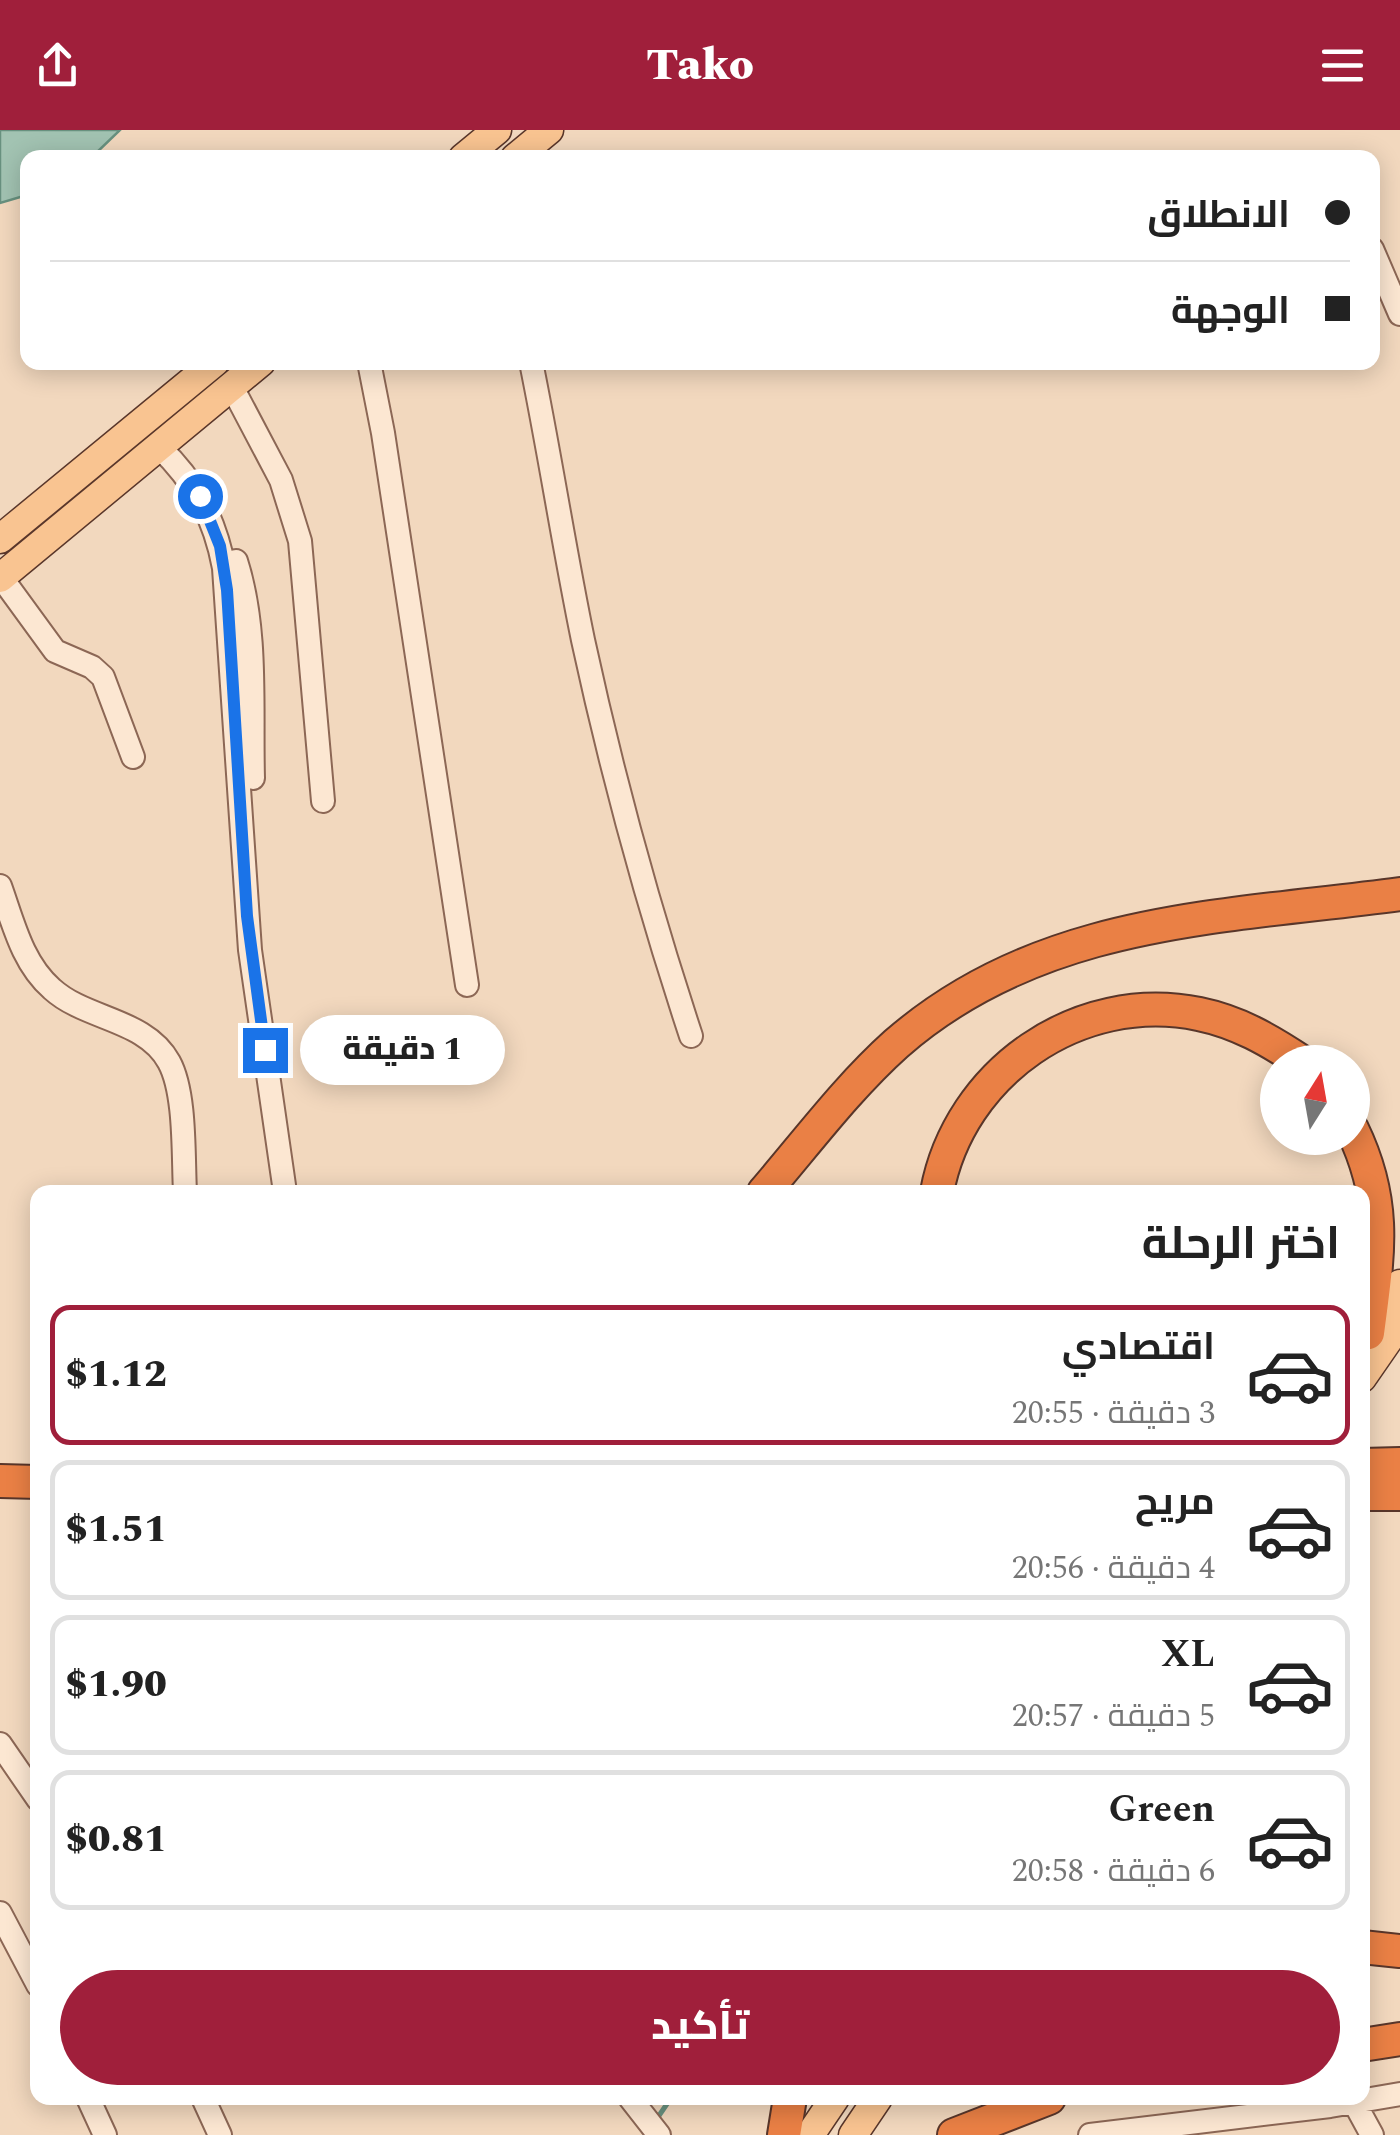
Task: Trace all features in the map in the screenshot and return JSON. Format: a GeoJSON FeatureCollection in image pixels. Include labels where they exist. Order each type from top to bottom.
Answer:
{"type":"FeatureCollection","features":[{"type":"Feature","properties":{"kind":"highway"},"geometry":{"type":"LineString","coordinates":[[770,1185],[858,1081],[899,1042],[973,989],[1029,960],[1140,929],[1400,894]]}},
{"type":"Feature","properties":{"kind":"highway"},"geometry":{"type":"LineString","coordinates":[[938,1185],[956,1129],[996,1076],[1034,1047],[1093,1019],[1158,1009],[1202,1015],[1278,1045]]}},
{"type":"Feature","properties":{"kind":"highway"},"geometry":{"type":"LineString","coordinates":[[1363,1155],[1377,1209],[1378,1250],[1370,1303]]}},
{"type":"Feature","properties":{"kind":"highway"},"geometry":{"type":"LineString","coordinates":[[1370,1465],[1400,1464]]}},
{"type":"Feature","properties":{"kind":"highway"},"geometry":{"type":"LineString","coordinates":[[0,1466],[30,1466]]}},
{"type":"Feature","properties":{"kind":"highway"},"geometry":{"type":"LineString","coordinates":[[0,1482],[30,1482]]}},
{"type":"Feature","properties":{"kind":"highway"},"geometry":{"type":"LineString","coordinates":[[1370,1494],[1400,1494]]}},
{"type":"Feature","properties":{"kind":"highway"},"geometry":{"type":"LineString","coordinates":[[1370,1948],[1400,1951]]}},
{"type":"Feature","properties":{"kind":"highway"},"geometry":{"type":"LineString","coordinates":[[1370,2044],[1400,2039]]}},
{"type":"Feature","properties":{"kind":"highway"},"geometry":{"type":"LineString","coordinates":[[784,2135],[789,2105]]}},
{"type":"Feature","properties":{"kind":"highway"},"geometry":{"type":"LineString","coordinates":[[954,2135],[1031,2105]]}},
{"type":"Feature","properties":{"kind":"main road"},"geometry":{"type":"LineString","coordinates":[[473,150],[497,130]]}},
{"type":"Feature","properties":{"kind":"main road"},"geometry":{"type":"LineString","coordinates":[[525,150],[549,130]]}},
{"type":"Feature","properties":{"kind":"main road"},"geometry":{"type":"LineString","coordinates":[[0,540],[205,370]]}},
{"type":"Feature","properties":{"kind":"main road"},"geometry":{"type":"LineString","coordinates":[[1,578],[252,370]]}},
{"type":"Feature","properties":{"kind":"main road"},"geometry":{"type":"LineString","coordinates":[[1370,1329],[1400,1284]]}},
{"type":"Feature","properties":{"kind":"main road"},"geometry":{"type":"LineString","coordinates":[[1370,1366],[1400,1323]]}},
{"type":"Feature","properties":{"kind":"main road"},"geometry":{"type":"LineString","coordinates":[[810,2135],[830,2105]]}},
{"type":"Feature","properties":{"kind":"main road"},"geometry":{"type":"LineString","coordinates":[[853,2135],[873,2105]]}},
{"type":"Feature","properties":{"kind":"street"},"geometry":{"type":"LineString","coordinates":[[1380,267],[1400,314]]}},
{"type":"Feature","properties":{"kind":"street"},"geometry":{"type":"LineString","coordinates":[[372,370],[467,985]]}},
{"type":"Feature","properties":{"kind":"street"},"geometry":{"type":"LineString","coordinates":[[532,370],[613,770],[644,888],[692,1036]]}},
{"type":"Feature","properties":{"kind":"street"},"geometry":{"type":"LineString","coordinates":[[232,386],[280,480],[300,541],[323,801]]}},
{"type":"Feature","properties":{"kind":"street"},"geometry":{"type":"LineString","coordinates":[[159,447],[188,479],[228,539],[241,577],[248,619],[258,876]]}},
{"type":"Feature","properties":{"kind":"street"},"geometry":{"type":"LineString","coordinates":[[210,516],[220,546],[227,590],[250,950],[283,1185]]}},
{"type":"Feature","properties":{"kind":"street"},"geometry":{"type":"LineString","coordinates":[[1,578],[54,651],[92,667],[103,677],[133,757]]}},
{"type":"Feature","properties":{"kind":"street"},"geometry":{"type":"LineString","coordinates":[[0,886],[24,952],[39,977],[63,998],[142,1034],[167,1058],[178,1090],[185,1185]]}},
{"type":"Feature","properties":{"kind":"street"},"geometry":{"type":"LineString","coordinates":[[0,1744],[30,1787]]}},
{"type":"Feature","properties":{"kind":"street"},"geometry":{"type":"LineString","coordinates":[[0,1913],[30,1970]]}},
{"type":"Feature","properties":{"kind":"street"},"geometry":{"type":"LineString","coordinates":[[1370,2099],[1400,2094]]}},
{"type":"Feature","properties":{"kind":"street"},"geometry":{"type":"LineString","coordinates":[[91,2105],[106,2135]]}},
{"type":"Feature","properties":{"kind":"street"},"geometry":{"type":"LineString","coordinates":[[206,2105],[220,2135]]}},
{"type":"Feature","properties":{"kind":"street"},"geometry":{"type":"LineString","coordinates":[[635,2105],[659,2135]]}},
{"type":"Feature","properties":{"kind":"street"},"geometry":{"type":"LineString","coordinates":[[1090,2135],[1237,2126],[1339,2105]]}},
{"type":"Feature","properties":{"kind":"street"},"geometry":{"type":"LineString","coordinates":[[1356,2105],[1372,2135]]}},
{"type":"Feature","properties":{"kind":"shaded area"},"geometry":{"type":"Polygon","coordinates":[[[0,130],[120,130],[99,150],[20,150],[20,197],[0,203],[0,130]]]}},
{"type":"Feature","properties":{"kind":"waterway"},"geometry":{"type":"LineString","coordinates":[[656,2120],[666,2105]]}},
{"type":"Feature","properties":{"kind":"route"},"geometry":{"type":"LineString","coordinates":[[200,496],[220,546],[227,590],[247,916],[265,1050]]}}]}
